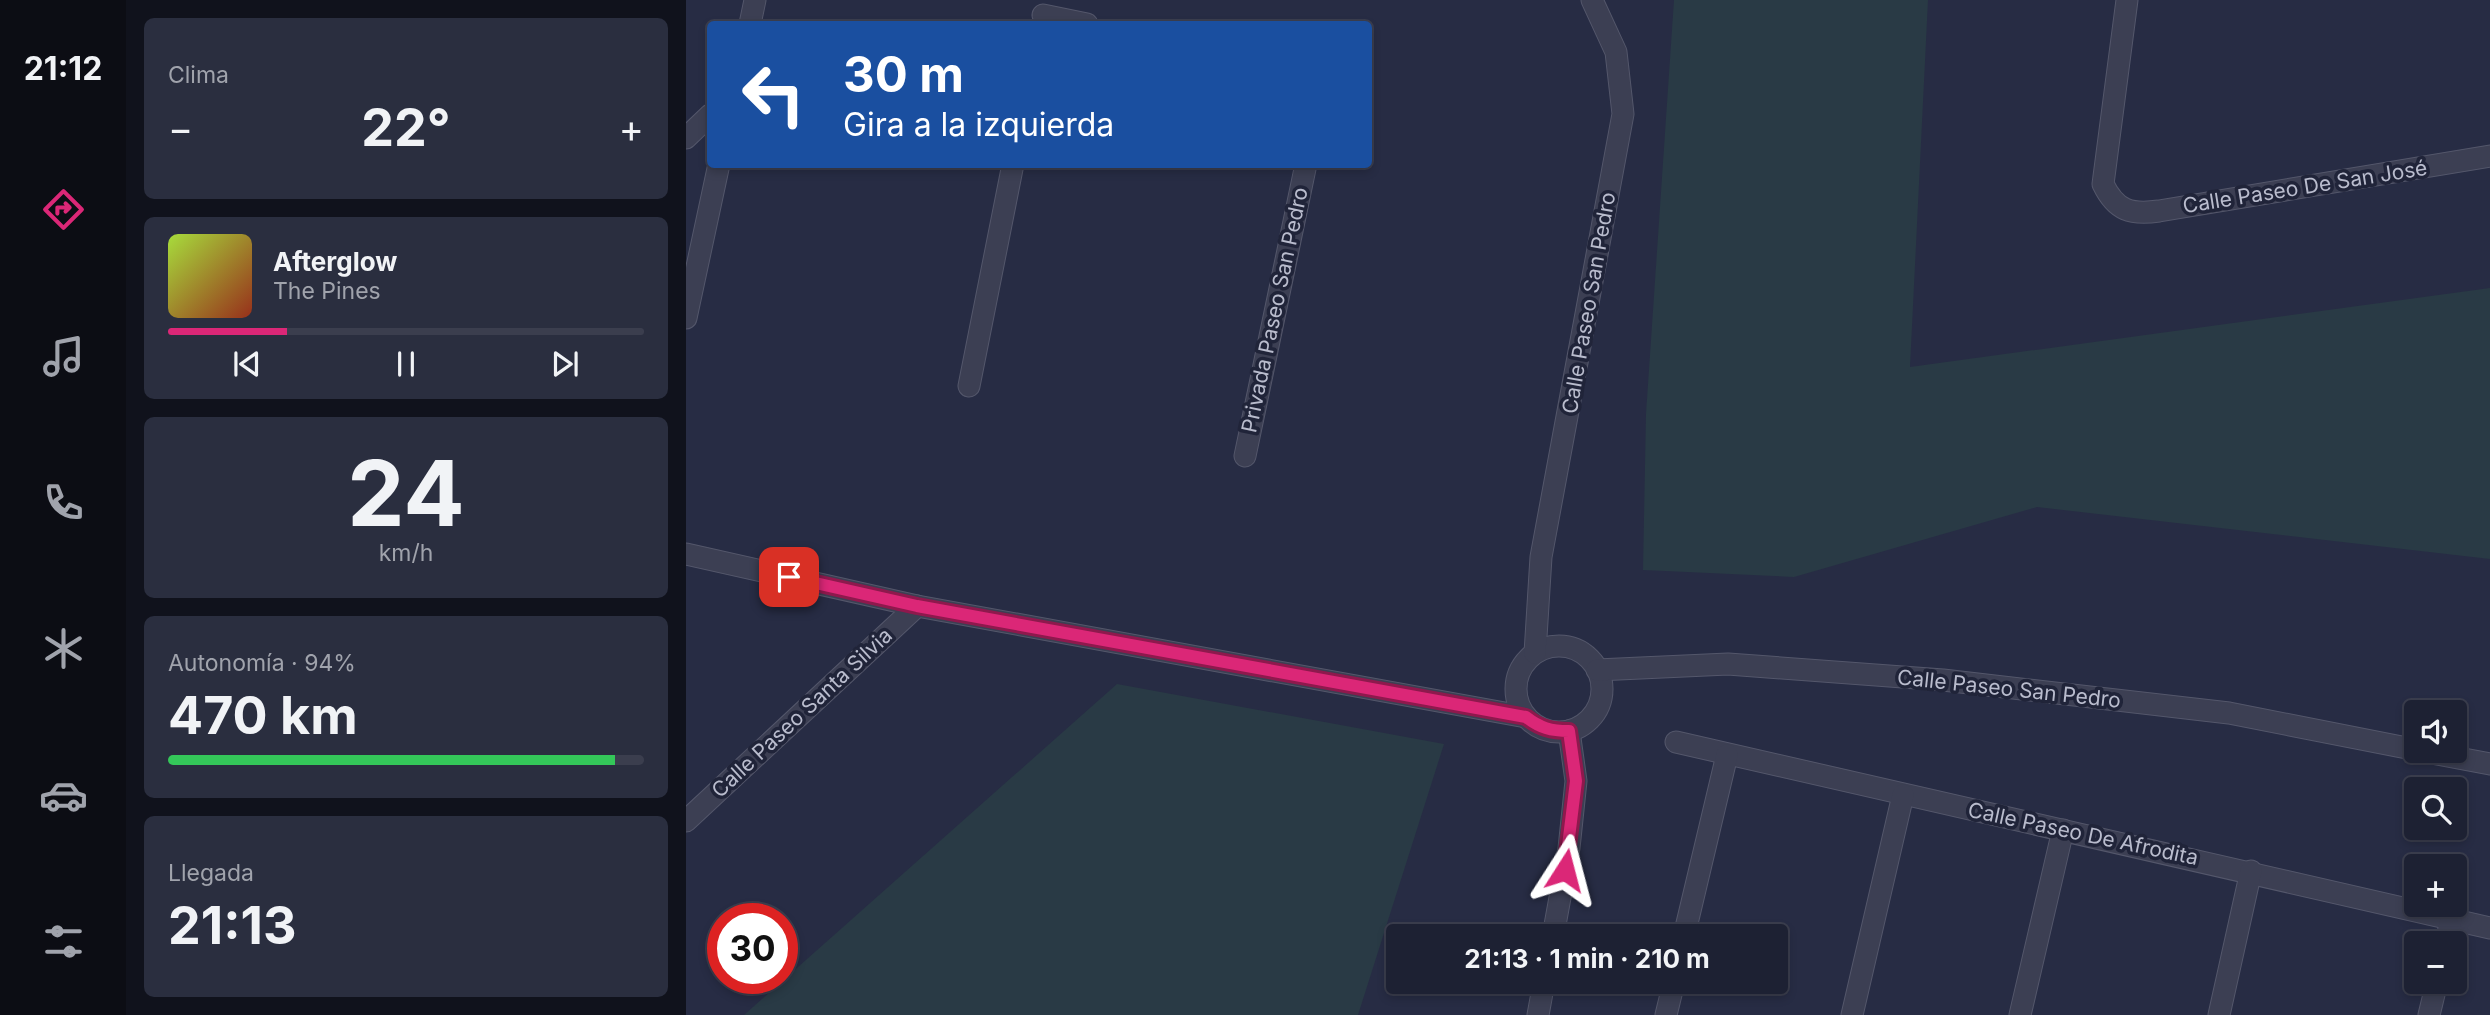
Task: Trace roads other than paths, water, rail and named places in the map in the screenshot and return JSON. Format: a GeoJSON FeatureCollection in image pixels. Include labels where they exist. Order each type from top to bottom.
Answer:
{"type":"FeatureCollection","features":[{"type":"Feature","properties":{"kind":"street"},"geometry":{"type":"LineString","coordinates":[[751,21],[755,0]]}},
{"type":"Feature","properties":{"kind":"street","name":"Calle Paseo San Pedro"},"geometry":{"type":"LineString","coordinates":[[1535,653],[1542,557],[1623,114],[1616,52],[1592,0]]}},
{"type":"Feature","properties":{"kind":"street","name":"Calle Paseo De San José"},"geometry":{"type":"LineString","coordinates":[[2127,0],[2103,184],[2110,199],[2120,208],[2137,214],[2148,213],[2490,156]]}},
{"type":"Feature","properties":{"kind":"street"},"geometry":{"type":"LineString","coordinates":[[1043,13],[1075,21]]}},
{"type":"Feature","properties":{"kind":"street"},"geometry":{"type":"LineString","coordinates":[[686,138],[707,118]]}},
{"type":"Feature","properties":{"kind":"street"},"geometry":{"type":"LineString","coordinates":[[686,318],[718,168]]}},
{"type":"Feature","properties":{"kind":"street"},"geometry":{"type":"LineString","coordinates":[[969,386],[1012,168]]}},
{"type":"Feature","properties":{"kind":"street","name":"Privada Paseo San Pedro"},"geometry":{"type":"LineString","coordinates":[[1245,456],[1305,168]]}},
{"type":"Feature","properties":{"kind":"street"},"geometry":{"type":"LineString","coordinates":[[686,554],[917,606],[1526,717],[1538,726],[1552,731],[1569,731],[1583,725],[1594,715],[1600,703],[1602,688],[1597,670],[1578,651],[1564,646],[1549,647],[1535,653],[1518,677],[1516,692],[1526,717]]}},
{"type":"Feature","properties":{"kind":"street","name":"Calle Paseo Santa Silvia"},"geometry":{"type":"LineString","coordinates":[[686,821],[917,606]]}},
{"type":"Feature","properties":{"kind":"street","name":"Calle Paseo San Pedro"},"geometry":{"type":"LineString","coordinates":[[1597,670],[1728,664],[1943,680],[2229,713],[2404,747]]}},
{"type":"Feature","properties":{"kind":"street"},"geometry":{"type":"LineString","coordinates":[[1555,924],[1569,848],[1576,781],[1569,731]]}},
{"type":"Feature","properties":{"kind":"street","name":"Calle Paseo De Afrodita"},"geometry":{"type":"LineString","coordinates":[[1676,742],[2251,871],[2490,928]]}},
{"type":"Feature","properties":{"kind":"street"},"geometry":{"type":"LineString","coordinates":[[1687,924],[1727,755]]}},
{"type":"Feature","properties":{"kind":"street","name":"Calle Paseo San Pedro"},"geometry":{"type":"LineString","coordinates":[[2467,759],[2490,764]]}},
{"type":"Feature","properties":{"kind":"street"},"geometry":{"type":"LineString","coordinates":[[1852,1015],[1903,795]]}},
{"type":"Feature","properties":{"kind":"street"},"geometry":{"type":"LineString","coordinates":[[2020,1015],[2063,830]]}},
{"type":"Feature","properties":{"kind":"street"},"geometry":{"type":"LineString","coordinates":[[2219,1015],[2251,871]]}},
{"type":"Feature","properties":{"kind":"street"},"geometry":{"type":"LineString","coordinates":[[2448,931],[2451,919]]}},
{"type":"Feature","properties":{"kind":"street"},"geometry":{"type":"LineString","coordinates":[[1538,1015],[1542,994]]}},
{"type":"Feature","properties":{"kind":"street"},"geometry":{"type":"LineString","coordinates":[[1666,1015],[1671,994]]}},
{"type":"Feature","properties":{"kind":"street"},"geometry":{"type":"LineString","coordinates":[[2429,1015],[2434,994]]}}]}
